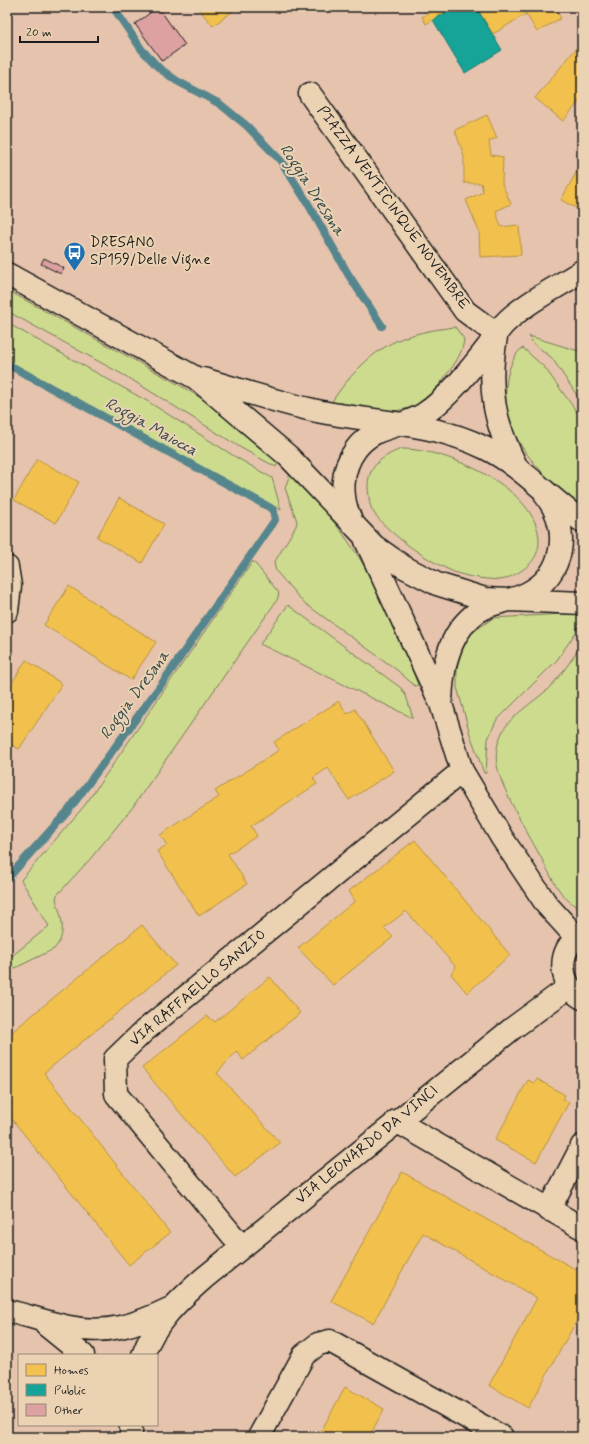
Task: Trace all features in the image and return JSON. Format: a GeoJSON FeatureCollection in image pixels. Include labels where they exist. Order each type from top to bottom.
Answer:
{"type":"FeatureCollection","features":[{"type":"Feature","properties":{"kind":"street","name":"PIAZZA VENTICINQUE NOVEMBRE"},"geometry":{"type":"LineString","coordinates":[[310,94],[465,311],[496,334]]}},
{"type":"Feature","properties":{"kind":"street"},"geometry":{"type":"LineString","coordinates":[[350,519],[343,496],[344,476],[350,459],[360,445],[372,434],[383,429],[403,424],[425,413],[438,402],[475,363],[504,324],[522,309],[582,271]]}},
{"type":"Feature","properties":{"kind":"street"},"geometry":{"type":"LineString","coordinates":[[7,274],[196,378],[288,456],[350,519],[364,536],[394,560],[427,580],[473,596],[499,601],[582,603]]}},
{"type":"Feature","properties":{"kind":"street"},"geometry":{"type":"LineString","coordinates":[[496,334],[492,364],[492,399],[498,425],[525,474],[550,502],[556,512],[562,536],[559,559],[548,576],[534,589],[519,597],[499,601]]}},
{"type":"Feature","properties":{"kind":"street"},"geometry":{"type":"LineString","coordinates":[[196,378],[317,411],[440,430],[471,441],[492,452],[525,474],[582,521]]}},
{"type":"Feature","properties":{"kind":"street","name":"VIA LEONARDO DA VINCI"},"geometry":{"type":"LineString","coordinates":[[144,1354],[159,1324],[170,1309],[204,1278],[396,1121],[513,1028],[576,993],[563,975],[562,963],[568,948],[579,936],[547,905],[502,838],[462,771],[441,704],[364,536]]}},
{"type":"Feature","properties":{"kind":"street"},"geometry":{"type":"LineString","coordinates":[[7,567],[10,586],[7,611]]}},
{"type":"Feature","properties":{"kind":"street","name":"VIA LEONARDO DA VINCI"},"geometry":{"type":"LineString","coordinates":[[441,704],[443,669],[450,646],[470,617],[480,610],[499,601]]}},
{"type":"Feature","properties":{"kind":"street","name":"VIA RAFFAELLO SANZIO"},"geometry":{"type":"LineString","coordinates":[[242,1247],[116,1094],[116,1059],[144,1031],[462,771]]}},
{"type":"Feature","properties":{"kind":"street"},"geometry":{"type":"LineString","coordinates":[[396,1121],[582,1228]]}},
{"type":"Feature","properties":{"kind":"street"},"geometry":{"type":"LineString","coordinates":[[549,1210],[582,1146]]}},
{"type":"Feature","properties":{"kind":"street","name":"VIA LEONARDO DA VINCI"},"geometry":{"type":"LineString","coordinates":[[7,1312],[36,1317],[68,1327],[104,1331],[145,1321],[170,1309]]}},
{"type":"Feature","properties":{"kind":"street"},"geometry":{"type":"LineString","coordinates":[[36,1317],[82,1354]]}},
{"type":"Feature","properties":{"kind":"street"},"geometry":{"type":"LineString","coordinates":[[259,1437],[304,1355],[318,1344],[330,1341],[502,1437]]}},
{"type":"Feature","properties":{"kind":"street"},"geometry":{"type":"LineString","coordinates":[[130,1437],[131,1426]]}},
{"type":"Feature","properties":{"kind":"green space"},"geometry":{"type":"Polygon","coordinates":[[[7,290],[176,383],[214,406],[244,429],[278,462],[276,467],[243,449],[129,378],[7,311],[7,290]]]}},
{"type":"Feature","properties":{"kind":"green space"},"geometry":{"type":"Polygon","coordinates":[[[7,323],[147,401],[272,478],[281,510],[7,360],[7,323]]]}},
{"type":"Feature","properties":{"kind":"green space"},"geometry":{"type":"Polygon","coordinates":[[[455,327],[464,339],[458,358],[434,390],[422,401],[409,408],[396,411],[382,411],[331,403],[353,374],[381,349],[409,336],[455,327]]]}},
{"type":"Feature","properties":{"kind":"green space"},"geometry":{"type":"Polygon","coordinates":[[[529,336],[582,352],[582,403],[552,358],[533,343],[529,336]]]}},
{"type":"Feature","properties":{"kind":"green space"},"geometry":{"type":"Polygon","coordinates":[[[523,348],[545,368],[582,419],[582,508],[551,481],[537,466],[524,450],[515,434],[508,415],[506,396],[508,374],[516,355],[523,348]]]}},
{"type":"Feature","properties":{"kind":"green space"},"geometry":{"type":"Polygon","coordinates":[[[401,449],[420,451],[442,456],[464,464],[487,475],[507,489],[524,505],[535,522],[539,541],[536,555],[533,560],[517,573],[503,580],[475,577],[454,572],[444,567],[422,555],[400,539],[381,522],[373,511],[370,503],[368,487],[371,472],[374,466],[386,456],[401,449]]]}},
{"type":"Feature","properties":{"kind":"green space"},"geometry":{"type":"Polygon","coordinates":[[[290,474],[329,516],[360,559],[388,612],[418,685],[415,686],[397,670],[303,602],[276,571],[274,563],[296,526],[297,521],[285,488],[290,474]]]}},
{"type":"Feature","properties":{"kind":"green space"},"geometry":{"type":"Polygon","coordinates":[[[253,561],[279,593],[277,600],[132,808],[91,858],[57,895],[56,899],[60,912],[62,931],[61,937],[54,949],[7,972],[7,960],[49,926],[21,880],[85,805],[253,561]]]}},
{"type":"Feature","properties":{"kind":"green space"},"geometry":{"type":"Polygon","coordinates":[[[288,605],[401,688],[406,696],[413,718],[260,644],[288,605]]]}},
{"type":"Feature","properties":{"kind":"green space"},"geometry":{"type":"Polygon","coordinates":[[[582,613],[576,632],[557,660],[496,721],[488,739],[486,773],[484,773],[470,734],[457,687],[457,667],[465,642],[472,633],[493,618],[582,613]]]}},
{"type":"Feature","properties":{"kind":"green space"},"geometry":{"type":"Polygon","coordinates":[[[582,643],[582,908],[574,905],[561,892],[521,821],[503,785],[497,765],[496,753],[501,735],[507,724],[519,712],[551,686],[566,668],[582,643]]]}},
{"type":"Feature","properties":{"kind":"building: Homes"},"geometry":{"type":"Polygon","coordinates":[[[197,7],[238,7],[213,26],[197,7]]]}},
{"type":"Feature","properties":{"kind":"building: Homes"},"geometry":{"type":"Polygon","coordinates":[[[438,7],[455,7],[426,24],[422,17],[438,7]]]}},
{"type":"Feature","properties":{"kind":"building: Homes"},"geometry":{"type":"Polygon","coordinates":[[[476,7],[522,7],[526,14],[493,34],[476,7]]]}},
{"type":"Feature","properties":{"kind":"building: Homes"},"geometry":{"type":"Polygon","coordinates":[[[522,7],[554,7],[561,18],[537,32],[522,7]]]}},
{"type":"Feature","properties":{"kind":"building: Homes"},"geometry":{"type":"Polygon","coordinates":[[[579,45],[582,48],[582,98],[563,121],[535,98],[579,45]]]}},
{"type":"Feature","properties":{"kind":"building: Homes"},"geometry":{"type":"Polygon","coordinates":[[[487,115],[497,138],[489,141],[491,155],[503,157],[502,184],[511,204],[496,211],[501,227],[519,225],[521,255],[480,257],[479,231],[466,200],[483,192],[481,183],[464,183],[464,156],[455,130],[487,115]]]}},
{"type":"Feature","properties":{"kind":"building: Homes"},"geometry":{"type":"Polygon","coordinates":[[[582,162],[582,211],[561,200],[582,162]]]}},
{"type":"Feature","properties":{"kind":"building: Homes"},"geometry":{"type":"Polygon","coordinates":[[[37,459],[79,482],[56,523],[14,500],[37,459]]]}},
{"type":"Feature","properties":{"kind":"building: Homes"},"geometry":{"type":"Polygon","coordinates":[[[119,498],[164,524],[142,563],[97,537],[119,498]]]}},
{"type":"Feature","properties":{"kind":"building: Homes"},"geometry":{"type":"Polygon","coordinates":[[[69,586],[156,642],[131,680],[44,625],[69,586]]]}},
{"type":"Feature","properties":{"kind":"building: Homes"},"geometry":{"type":"Polygon","coordinates":[[[26,660],[62,684],[19,749],[7,742],[7,691],[26,660]]]}},
{"type":"Feature","properties":{"kind":"building: Homes"},"geometry":{"type":"Polygon","coordinates":[[[339,701],[347,714],[355,709],[394,771],[349,800],[328,768],[313,778],[317,784],[251,826],[257,836],[228,854],[247,884],[199,916],[157,851],[167,845],[160,835],[219,797],[215,791],[279,750],[274,742],[339,701]]]}},
{"type":"Feature","properties":{"kind":"building: Homes"},"geometry":{"type":"Polygon","coordinates":[[[415,840],[510,955],[467,993],[451,974],[456,967],[406,911],[384,928],[393,937],[333,985],[298,948],[355,901],[349,891],[415,840]]]}},
{"type":"Feature","properties":{"kind":"building: Homes"},"geometry":{"type":"Polygon","coordinates":[[[142,925],[176,965],[44,1073],[170,1233],[129,1265],[7,1113],[7,1036],[142,925]]]}},
{"type":"Feature","properties":{"kind":"building: Homes"},"geometry":{"type":"Polygon","coordinates":[[[270,977],[300,1013],[243,1060],[237,1051],[217,1073],[280,1143],[235,1177],[142,1068],[207,1016],[215,1022],[270,977]]]}},
{"type":"Feature","properties":{"kind":"building: Homes"},"geometry":{"type":"Polygon","coordinates":[[[537,1079],[565,1095],[563,1099],[569,1102],[536,1162],[495,1140],[528,1080],[534,1083],[537,1079]]]}},
{"type":"Feature","properties":{"kind":"building: Homes"},"geometry":{"type":"Polygon","coordinates":[[[402,1172],[582,1273],[582,1311],[528,1408],[489,1385],[537,1298],[423,1233],[373,1323],[331,1301],[402,1172]]]}},
{"type":"Feature","properties":{"kind":"building: Homes"},"geometry":{"type":"Polygon","coordinates":[[[345,1387],[384,1409],[369,1437],[318,1437],[345,1387]]]}},
{"type":"Feature","properties":{"kind":"building: Public"},"geometry":{"type":"Polygon","coordinates":[[[455,7],[476,7],[502,50],[465,73],[433,20],[455,7]]]}},
{"type":"Feature","properties":{"kind":"building: Other"},"geometry":{"type":"Polygon","coordinates":[[[158,7],[185,45],[162,61],[135,24],[158,7]]]}},
{"type":"Feature","properties":{"kind":"building: Other"},"geometry":{"type":"Polygon","coordinates":[[[44,258],[64,268],[61,274],[41,264],[44,258]]]}},
{"type":"Feature","properties":{"kind":"waterway","name":"Roggia Dresana"},"geometry":{"type":"LineString","coordinates":[[113,7],[142,50],[159,68],[177,81],[220,104],[247,126],[281,161],[307,202],[348,274],[382,326]]}},
{"type":"Feature","properties":{"kind":"waterway","name":"Roggia Dresana"},"geometry":{"type":"LineString","coordinates":[[7,364],[269,507],[273,510],[275,520],[163,682],[68,811],[7,879]]}},
{"type":"Feature","properties":{"kind":"place","name":"DRESANO SP159/Delle Vigne"},"geometry":{"type":"Point","coordinates":[74,272]}},
{"type":"Feature","properties":{"kind":"water label","name":"Roggia Maiocca"},"geometry":{"type":"Point","coordinates":[151,427]}}]}
